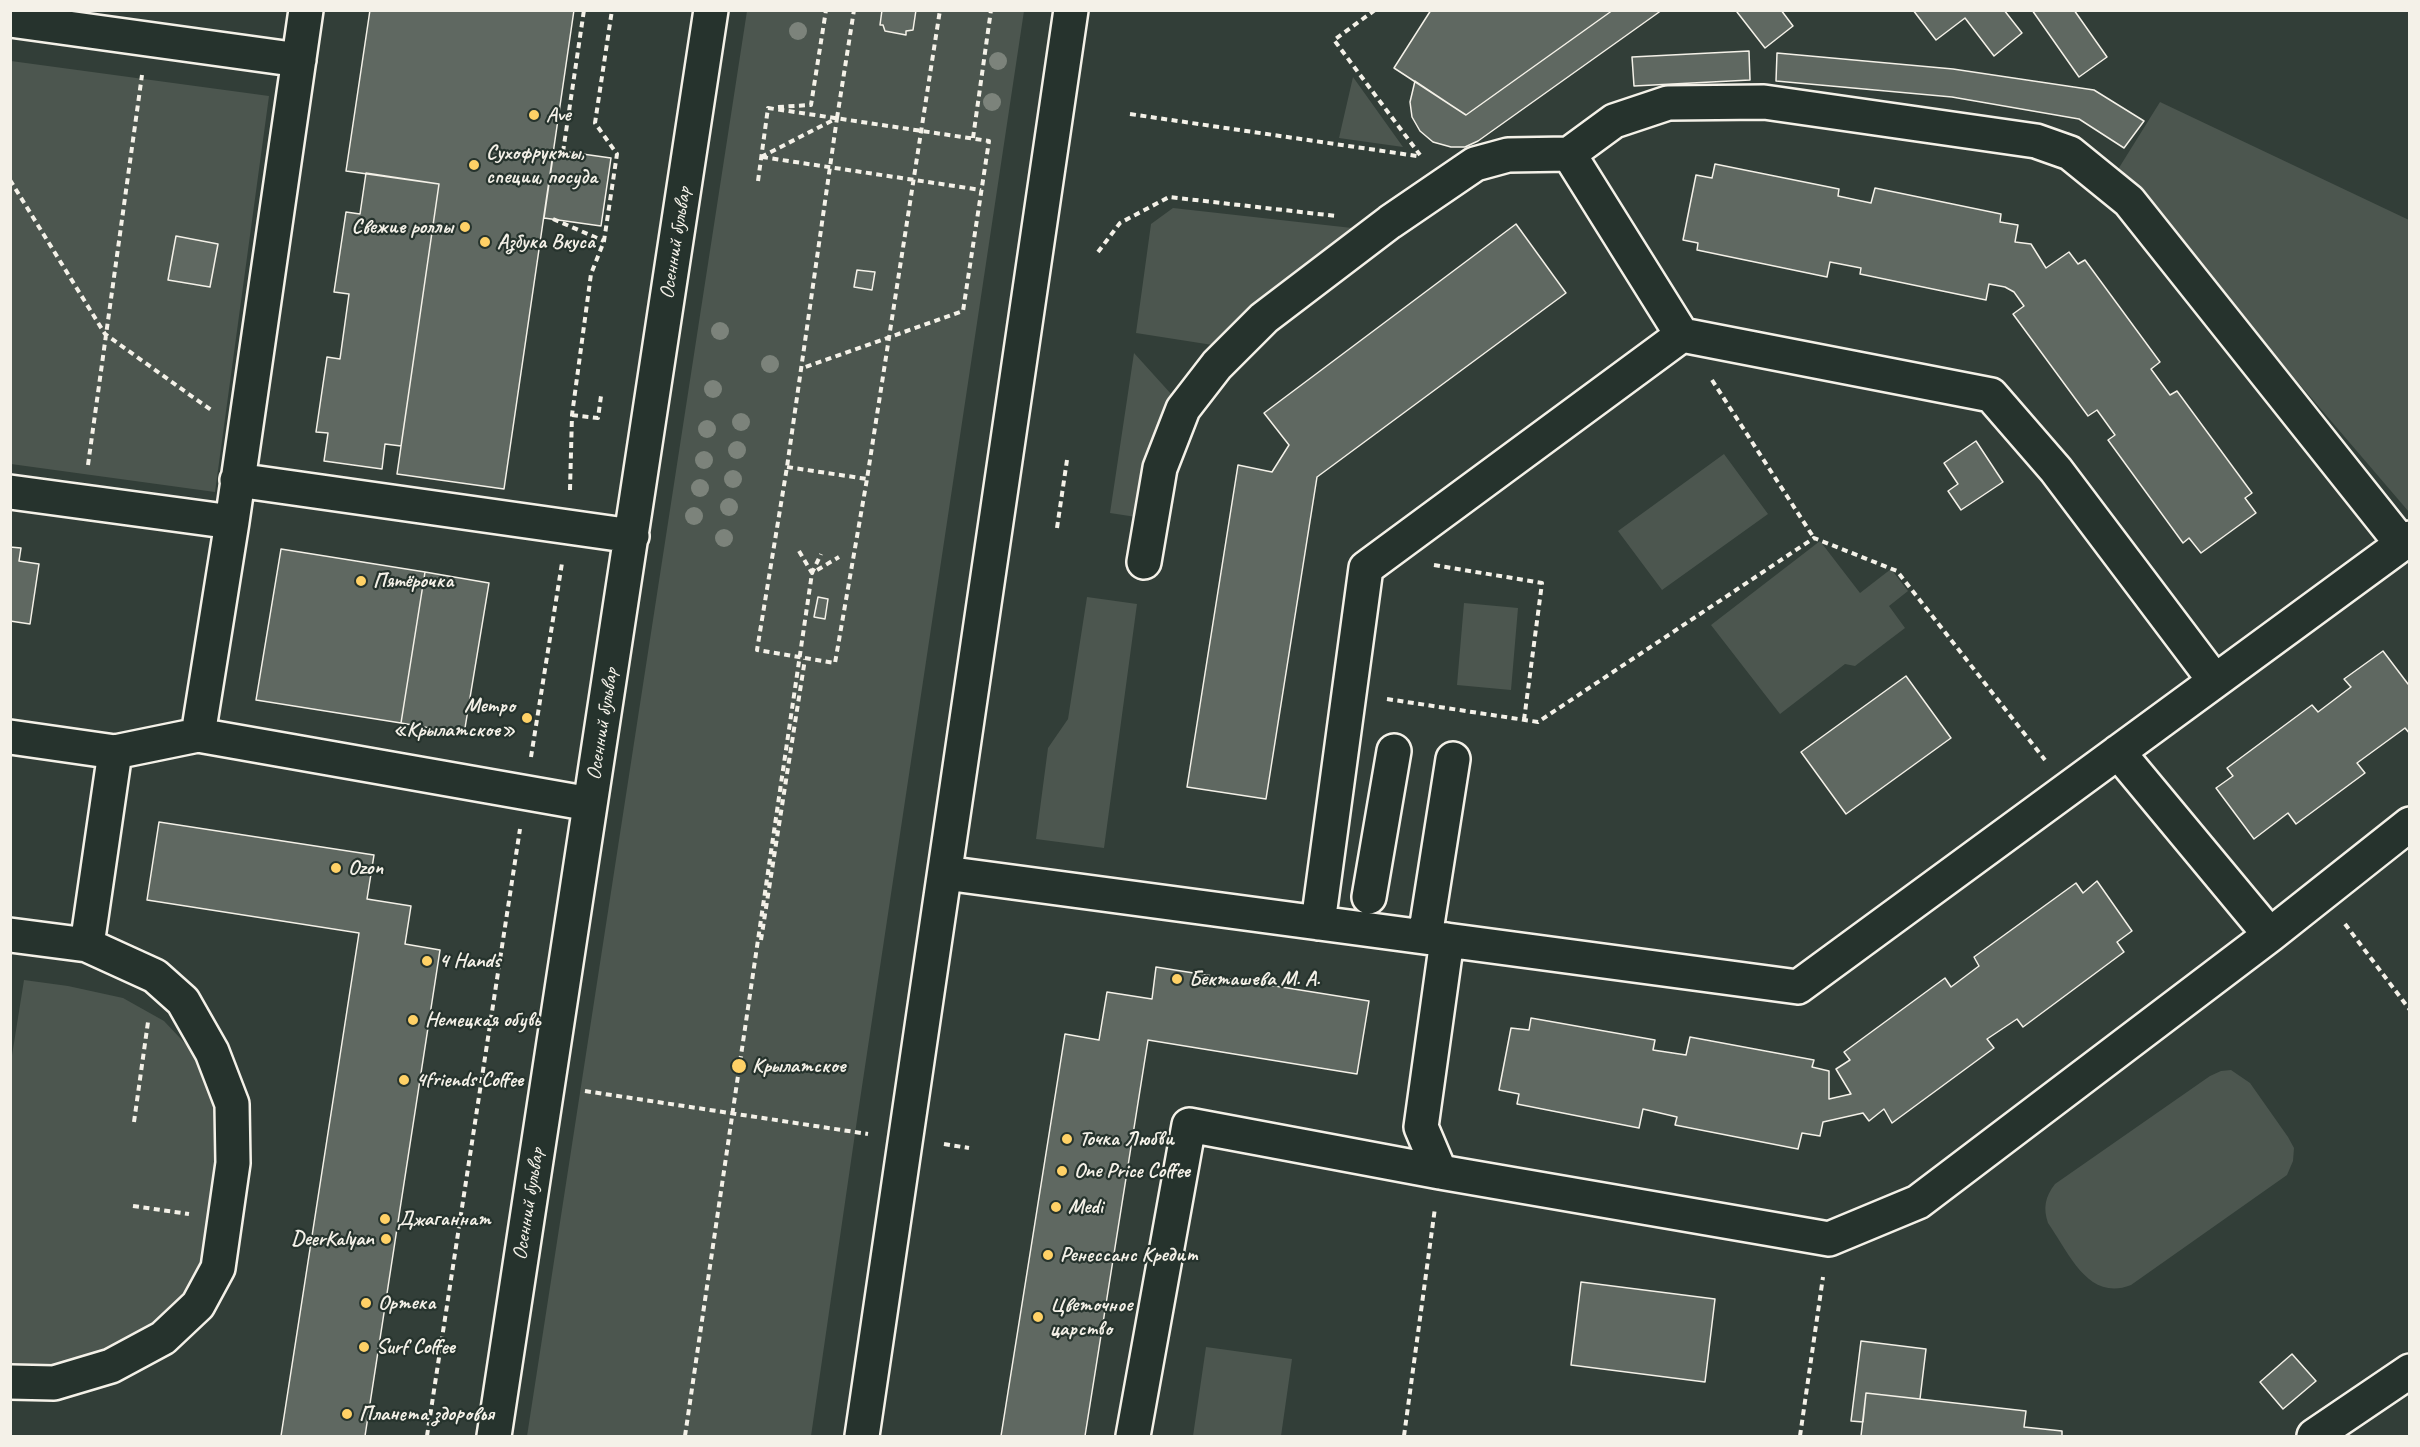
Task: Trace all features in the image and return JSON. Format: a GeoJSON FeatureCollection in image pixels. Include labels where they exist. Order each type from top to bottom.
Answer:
{"type":"FeatureCollection","features":[{"type":"Feature","properties":{"kind":"street"},"geometry":{"type":"LineString","coordinates":[[198,735],[232,522],[306,10]]}},
{"type":"Feature","properties":{"kind":"street","name":"Осенний бульвар"},"geometry":{"type":"LineString","coordinates":[[494,1437],[711,10]]}},
{"type":"Feature","properties":{"kind":"street"},"geometry":{"type":"LineString","coordinates":[[862,1437],[1071,10]]}},
{"type":"Feature","properties":{"kind":"street"},"geometry":{"type":"LineString","coordinates":[[10,20],[299,60]]}},
{"type":"Feature","properties":{"kind":"street"},"geometry":{"type":"LineString","coordinates":[[945,873],[1798,987],[2406,541],[2129,201],[2070,153],[2036,141],[1764,102],[1668,103],[1614,121],[1569,154],[1508,155],[1475,164],[1390,222],[1264,318],[1217,365],[1183,409],[1160,468],[1144,562]]}},
{"type":"Feature","properties":{"kind":"street"},"geometry":{"type":"LineString","coordinates":[[1569,154],[1682,335],[1991,395],[2056,470],[2215,681]]}},
{"type":"Feature","properties":{"kind":"street"},"geometry":{"type":"LineString","coordinates":[[1318,923],[1366,567],[1682,335]]}},
{"type":"Feature","properties":{"kind":"street"},"geometry":{"type":"LineString","coordinates":[[237,480],[632,536]]}},
{"type":"Feature","properties":{"kind":"street"},"geometry":{"type":"LineString","coordinates":[[10,492],[232,522]]}},
{"type":"Feature","properties":{"kind":"street"},"geometry":{"type":"LineString","coordinates":[[10,737],[115,752],[198,735],[590,804]]}},
{"type":"Feature","properties":{"kind":"street"},"geometry":{"type":"LineString","coordinates":[[1369,897],[1394,751]]}},
{"type":"Feature","properties":{"kind":"street"},"geometry":{"type":"LineString","coordinates":[[87,945],[115,752]]}},
{"type":"Feature","properties":{"kind":"street"},"geometry":{"type":"LineString","coordinates":[[2118,752],[2270,935]]}},
{"type":"Feature","properties":{"kind":"street"},"geometry":{"type":"LineString","coordinates":[[1440,1172],[1421,1127],[1453,759]]}},
{"type":"Feature","properties":{"kind":"street"},"geometry":{"type":"LineString","coordinates":[[1133,1437],[1189,1125],[1440,1172],[1829,1239],[1918,1202],[2270,935],[2409,824]]}},
{"type":"Feature","properties":{"kind":"street"},"geometry":{"type":"LineString","coordinates":[[1330,832],[1379,839]]}},
{"type":"Feature","properties":{"kind":"street"},"geometry":{"type":"LineString","coordinates":[[10,935],[87,945],[155,976],[183,1001],[212,1052],[232,1104],[233,1163],[218,1268],[198,1305],[163,1338],[111,1366],[54,1383],[10,1382]]}},
{"type":"Feature","properties":{"kind":"street"},"geometry":{"type":"LineString","coordinates":[[2314,1437],[2409,1371]]}},
{"type":"Feature","properties":{"kind":"path"},"geometry":{"type":"LineString","coordinates":[[563,152],[584,10]]}},
{"type":"Feature","properties":{"kind":"path"},"geometry":{"type":"LineString","coordinates":[[768,108],[811,105],[826,10]]}},
{"type":"Feature","properties":{"kind":"path"},"geometry":{"type":"LineString","coordinates":[[854,10],[787,467],[757,650],[835,663],[867,479],[940,10]]}},
{"type":"Feature","properties":{"kind":"path"},"geometry":{"type":"LineString","coordinates":[[973,138],[991,10]]}},
{"type":"Feature","properties":{"kind":"path"},"geometry":{"type":"LineString","coordinates":[[1130,114],[1421,157],[1334,40],[1375,10]]}},
{"type":"Feature","properties":{"kind":"path"},"geometry":{"type":"LineString","coordinates":[[83,502],[147,39]]}},
{"type":"Feature","properties":{"kind":"path"},"geometry":{"type":"LineString","coordinates":[[768,108],[989,141],[963,311],[800,369]]}},
{"type":"Feature","properties":{"kind":"path"},"geometry":{"type":"LineString","coordinates":[[758,181],[768,108]]}},
{"type":"Feature","properties":{"kind":"path"},"geometry":{"type":"LineString","coordinates":[[761,157],[837,118]]}},
{"type":"Feature","properties":{"kind":"path"},"geometry":{"type":"LineString","coordinates":[[761,157],[981,190]]}},
{"type":"Feature","properties":{"kind":"path"},"geometry":{"type":"LineString","coordinates":[[10,180],[105,334],[244,433]]}},
{"type":"Feature","properties":{"kind":"path"},"geometry":{"type":"LineString","coordinates":[[607,181],[613,183]]}},
{"type":"Feature","properties":{"kind":"path"},"geometry":{"type":"LineString","coordinates":[[1098,252],[1120,223],[1169,197],[1390,222]]}},
{"type":"Feature","properties":{"kind":"path"},"geometry":{"type":"LineString","coordinates":[[553,219],[604,241]]}},
{"type":"Feature","properties":{"kind":"path"},"geometry":{"type":"LineString","coordinates":[[1709,375],[1814,537],[1898,571],[2067,789]]}},
{"type":"Feature","properties":{"kind":"path"},"geometry":{"type":"LineString","coordinates":[[572,415],[598,418],[602,396]]}},
{"type":"Feature","properties":{"kind":"path"},"geometry":{"type":"LineString","coordinates":[[1057,528],[1067,460]]}},
{"type":"Feature","properties":{"kind":"path"},"geometry":{"type":"LineString","coordinates":[[787,467],[867,479]]}},
{"type":"Feature","properties":{"kind":"path"},"geometry":{"type":"LineString","coordinates":[[1349,694],[1538,722],[1814,537]]}},
{"type":"Feature","properties":{"kind":"path"},"geometry":{"type":"LineString","coordinates":[[799,551],[812,573]]}},
{"type":"Feature","properties":{"kind":"path"},"geometry":{"type":"LineString","coordinates":[[686,1437],[812,573],[821,554]]}},
{"type":"Feature","properties":{"kind":"path"},"geometry":{"type":"LineString","coordinates":[[812,573],[839,557]]}},
{"type":"Feature","properties":{"kind":"path"},"geometry":{"type":"LineString","coordinates":[[1380,557],[1542,583],[1524,720]]}},
{"type":"Feature","properties":{"kind":"path"},"geometry":{"type":"LineString","coordinates":[[686,1437],[805,659]]}},
{"type":"Feature","properties":{"kind":"path"},"geometry":{"type":"LineString","coordinates":[[2322,894],[2409,1010]]}},
{"type":"Feature","properties":{"kind":"path"},"geometry":{"type":"LineString","coordinates":[[134,1122],[155,976]]}},
{"type":"Feature","properties":{"kind":"path"},"geometry":{"type":"LineString","coordinates":[[427,1437],[483,1076],[969,1148]]}},
{"type":"Feature","properties":{"kind":"path"},"geometry":{"type":"LineString","coordinates":[[1404,1437],[1440,1172]]}},
{"type":"Feature","properties":{"kind":"path"},"geometry":{"type":"LineString","coordinates":[[133,1206],[225,1219]]}},
{"type":"Feature","properties":{"kind":"path"},"geometry":{"type":"LineString","coordinates":[[1800,1437],[1829,1239]]}},
{"type":"Feature","properties":{"kind":"shaded area"},"geometry":{"type":"Polygon","coordinates":[[[747,11],[1024,11],[811,1436],[527,1436],[747,11]]]}},
{"type":"Feature","properties":{"kind":"shaded area"},"geometry":{"type":"Polygon","coordinates":[[[11,61],[269,96],[215,492],[11,464],[11,61]]]}},
{"type":"Feature","properties":{"kind":"shaded area"},"geometry":{"type":"Polygon","coordinates":[[[1353,77],[1403,147],[1339,138],[1353,77]]]}},
{"type":"Feature","properties":{"kind":"shaded area"},"geometry":{"type":"Polygon","coordinates":[[[2160,102],[2409,220],[2409,512],[2117,171],[2160,102]]]}},
{"type":"Feature","properties":{"kind":"shaded area"},"geometry":{"type":"Polygon","coordinates":[[[1173,208],[1361,229],[1219,346],[1136,333],[1151,224],[1173,208]]]}},
{"type":"Feature","properties":{"kind":"shaded area"},"geometry":{"type":"Polygon","coordinates":[[[1134,353],[1172,395],[1143,474],[1136,517],[1110,513],[1134,353]]]}},
{"type":"Feature","properties":{"kind":"shaded area"},"geometry":{"type":"Polygon","coordinates":[[[1724,454],[1768,514],[1662,590],[1618,531],[1724,454]]]}},
{"type":"Feature","properties":{"kind":"shaded area"},"geometry":{"type":"Polygon","coordinates":[[[1820,541],[1860,593],[1891,569],[1908,591],[1889,606],[1905,628],[1855,666],[1845,664],[1780,714],[1711,625],[1820,541]]]}},
{"type":"Feature","properties":{"kind":"shaded area"},"geometry":{"type":"Polygon","coordinates":[[[1087,597],[1137,604],[1104,848],[1036,839],[1048,748],[1068,719],[1087,597]]]}},
{"type":"Feature","properties":{"kind":"shaded area"},"geometry":{"type":"Polygon","coordinates":[[[1464,603],[1518,608],[1511,690],[1457,685],[1464,603]]]}},
{"type":"Feature","properties":{"kind":"shaded area"},"geometry":{"type":"Polygon","coordinates":[[[24,980],[68,986],[123,998],[164,1021],[197,1056],[217,1107],[218,1162],[204,1264],[187,1294],[155,1323],[105,1350],[52,1365],[11,1365],[10,1068],[24,980]]]}},
{"type":"Feature","properties":{"kind":"shaded area"},"geometry":{"type":"Polygon","coordinates":[[[2231,1070],[2250,1083],[2294,1148],[2293,1161],[2287,1175],[2131,1285],[2116,1288],[2103,1287],[2091,1281],[2072,1260],[2048,1223],[2046,1203],[2055,1184],[2210,1076],[2231,1070]]]}},
{"type":"Feature","properties":{"kind":"shaded area"},"geometry":{"type":"Polygon","coordinates":[[[1206,1347],[1292,1359],[1281,1436],[1193,1436],[1206,1347]]]}},
{"type":"Feature","properties":{"kind":"building","name":"Азбука Вкуса"},"geometry":{"type":"Polygon","coordinates":[[[370,10],[574,10],[504,489],[397,474],[439,184],[346,171],[370,10]]]}},
{"type":"Feature","properties":{"kind":"building"},"geometry":{"type":"Polygon","coordinates":[[[882,10],[916,10],[913,30],[906,31],[906,35],[885,31],[883,25],[880,25],[882,10]]]}},
{"type":"Feature","properties":{"kind":"building"},"geometry":{"type":"Polygon","coordinates":[[[1431,10],[1613,10],[1466,115],[1394,68],[1431,10]]]}},
{"type":"Feature","properties":{"kind":"building"},"geometry":{"type":"Polygon","coordinates":[[[1613,10],[1662,10],[1478,141],[1465,147],[1451,147],[1433,142],[1420,131],[1412,117],[1410,102],[1415,81],[1466,115],[1613,10]]]}},
{"type":"Feature","properties":{"kind":"building"},"geometry":{"type":"Polygon","coordinates":[[[1739,10],[1781,10],[1793,26],[1765,48],[1737,12],[1739,10]]]}},
{"type":"Feature","properties":{"kind":"building"},"geometry":{"type":"Polygon","coordinates":[[[1913,10],[2004,10],[2022,33],[1994,56],[1965,18],[1936,40],[1913,10]]]}},
{"type":"Feature","properties":{"kind":"building"},"geometry":{"type":"Polygon","coordinates":[[[2032,10],[2074,10],[2107,57],[2079,77],[2032,10]]]}},
{"type":"Feature","properties":{"kind":"building"},"geometry":{"type":"Polygon","coordinates":[[[1749,51],[1750,80],[1634,86],[1632,57],[1749,51]]]}},
{"type":"Feature","properties":{"kind":"building"},"geometry":{"type":"Polygon","coordinates":[[[1777,53],[1953,69],[2094,90],[2144,121],[2124,148],[2079,119],[1952,97],[1776,81],[1777,53]]]}},
{"type":"Feature","properties":{"kind":"building"},"geometry":{"type":"Polygon","coordinates":[[[554,150],[611,158],[601,226],[544,218],[554,150]]]}},
{"type":"Feature","properties":{"kind":"building"},"geometry":{"type":"Polygon","coordinates":[[[1715,164],[1839,189],[1838,196],[1871,203],[1875,188],[2001,214],[2000,222],[2018,225],[2015,242],[2031,244],[2046,268],[2069,252],[2078,264],[2085,260],[2160,362],[2151,369],[2170,395],[2177,391],[2252,493],[2245,498],[2256,513],[2201,553],[2189,538],[2183,543],[2108,440],[2115,435],[2097,410],[2088,416],[2013,314],[2024,306],[2014,292],[2005,287],[1989,284],[1986,300],[1860,274],[1861,268],[1830,262],[1827,277],[1697,250],[1698,243],[1683,240],[1696,175],[1712,178],[1715,164]]]}},
{"type":"Feature","properties":{"kind":"building"},"geometry":{"type":"Polygon","coordinates":[[[366,173],[439,184],[401,446],[385,444],[382,469],[324,461],[328,433],[316,432],[327,357],[340,359],[349,294],[334,292],[346,212],[360,214],[366,173]]]}},
{"type":"Feature","properties":{"kind":"building"},"geometry":{"type":"Polygon","coordinates":[[[1516,224],[1566,293],[1317,477],[1266,799],[1187,787],[1238,465],[1272,472],[1289,445],[1264,413],[1516,224]]]}},
{"type":"Feature","properties":{"kind":"building"},"geometry":{"type":"Polygon","coordinates":[[[176,236],[218,244],[210,287],[168,280],[176,236]]]}},
{"type":"Feature","properties":{"kind":"building"},"geometry":{"type":"Polygon","coordinates":[[[857,270],[875,272],[872,290],[854,287],[857,270]]]}},
{"type":"Feature","properties":{"kind":"building"},"geometry":{"type":"Polygon","coordinates":[[[1976,441],[2003,482],[1961,510],[1948,491],[1958,484],[1944,463],[1976,441]]]}},
{"type":"Feature","properties":{"kind":"building"},"geometry":{"type":"Polygon","coordinates":[[[10,547],[21,548],[19,561],[39,564],[30,624],[10,621],[10,547]]]}},
{"type":"Feature","properties":{"kind":"building"},"geometry":{"type":"Polygon","coordinates":[[[281,549],[425,572],[401,723],[256,700],[281,549]]]}},
{"type":"Feature","properties":{"kind":"building"},"geometry":{"type":"Polygon","coordinates":[[[425,572],[489,583],[464,734],[401,723],[425,572]]]}},
{"type":"Feature","properties":{"kind":"building"},"geometry":{"type":"Polygon","coordinates":[[[818,597],[828,599],[825,619],[814,617],[818,597]]]}},
{"type":"Feature","properties":{"kind":"building"},"geometry":{"type":"Polygon","coordinates":[[[2383,651],[2408,684],[2410,682],[2410,734],[2405,728],[2357,763],[2365,773],[2296,824],[2288,813],[2254,839],[2216,788],[2233,776],[2227,768],[2312,705],[2318,712],[2351,687],[2344,679],[2383,651]]]}},
{"type":"Feature","properties":{"kind":"building"},"geometry":{"type":"Polygon","coordinates":[[[1906,676],[1951,738],[1846,814],[1801,752],[1906,676]]]}},
{"type":"Feature","properties":{"kind":"building"},"geometry":{"type":"Polygon","coordinates":[[[159,822],[374,855],[367,899],[411,906],[405,944],[440,950],[365,1436],[281,1436],[359,933],[147,900],[159,822]]]}},
{"type":"Feature","properties":{"kind":"building"},"geometry":{"type":"Polygon","coordinates":[[[2097,881],[2132,931],[2117,942],[2124,952],[2023,1027],[2017,1019],[1987,1039],[1994,1048],[1892,1123],[1884,1109],[1869,1121],[1863,1113],[1823,1122],[1820,1136],[1802,1133],[1798,1149],[1675,1125],[1677,1117],[1643,1109],[1639,1128],[1517,1104],[1519,1094],[1499,1090],[1511,1028],[1529,1030],[1531,1018],[1655,1040],[1653,1050],[1686,1055],[1690,1037],[1814,1060],[1812,1067],[1829,1071],[1829,1099],[1851,1094],[1836,1069],[1850,1060],[1844,1052],[1945,978],[1951,987],[1979,966],[1974,957],[2076,883],[2083,893],[2097,881]]]}},
{"type":"Feature","properties":{"kind":"building"},"geometry":{"type":"Polygon","coordinates":[[[1156,967],[1369,1001],[1357,1074],[1148,1040],[1085,1436],[1001,1436],[1065,1034],[1099,1040],[1107,992],[1152,999],[1156,967]]]}},
{"type":"Feature","properties":{"kind":"building"},"geometry":{"type":"Polygon","coordinates":[[[1581,1282],[1715,1299],[1705,1382],[1571,1365],[1581,1282]]]}},
{"type":"Feature","properties":{"kind":"building"},"geometry":{"type":"Polygon","coordinates":[[[1861,1341],[1926,1349],[1920,1399],[1866,1393],[1863,1422],[1851,1421],[1861,1341]]]}},
{"type":"Feature","properties":{"kind":"building"},"geometry":{"type":"Polygon","coordinates":[[[2292,1354],[2316,1381],[2283,1409],[2260,1382],[2292,1354]]]}},
{"type":"Feature","properties":{"kind":"building"},"geometry":{"type":"Polygon","coordinates":[[[1866,1393],[2026,1411],[2024,1427],[2062,1431],[2062,1436],[1861,1436],[1866,1393]]]}},
{"type":"Feature","properties":{"kind":"place","name":"Ave"},"geometry":{"type":"Point","coordinates":[534,115]}},
{"type":"Feature","properties":{"kind":"place","name":"Сухофрукты, специи, посуда"},"geometry":{"type":"Point","coordinates":[474,165]}},
{"type":"Feature","properties":{"kind":"place","name":"Свежие роллы"},"geometry":{"type":"Point","coordinates":[465,227]}},
{"type":"Feature","properties":{"kind":"place","name":"Азбука Вкуса"},"geometry":{"type":"Point","coordinates":[485,242]}},
{"type":"Feature","properties":{"kind":"place","name":"Пятёрочка"},"geometry":{"type":"Point","coordinates":[361,581]}},
{"type":"Feature","properties":{"kind":"place","name":"Метро «Крылатское»"},"geometry":{"type":"Point","coordinates":[527,718]}},
{"type":"Feature","properties":{"kind":"place","name":"Ozon"},"geometry":{"type":"Point","coordinates":[336,868]}},
{"type":"Feature","properties":{"kind":"place","name":"4 Hands"},"geometry":{"type":"Point","coordinates":[427,961]}},
{"type":"Feature","properties":{"kind":"place","name":"Бекташева М. А."},"geometry":{"type":"Point","coordinates":[1177,979]}},
{"type":"Feature","properties":{"kind":"place","name":"Немецкая обувь"},"geometry":{"type":"Point","coordinates":[413,1020]}},
{"type":"Feature","properties":{"kind":"place","name":"Крылатское"},"geometry":{"type":"Point","coordinates":[739,1066]}},
{"type":"Feature","properties":{"kind":"place","name":"4friends Coffee"},"geometry":{"type":"Point","coordinates":[404,1080]}},
{"type":"Feature","properties":{"kind":"place","name":"Точка Любви"},"geometry":{"type":"Point","coordinates":[1067,1139]}},
{"type":"Feature","properties":{"kind":"place","name":"One Price Coffee"},"geometry":{"type":"Point","coordinates":[1062,1171]}},
{"type":"Feature","properties":{"kind":"place","name":"Medi"},"geometry":{"type":"Point","coordinates":[1056,1207]}},
{"type":"Feature","properties":{"kind":"place","name":"Джаганнат"},"geometry":{"type":"Point","coordinates":[385,1219]}},
{"type":"Feature","properties":{"kind":"place","name":"DeerKalyan"},"geometry":{"type":"Point","coordinates":[386,1239]}},
{"type":"Feature","properties":{"kind":"place","name":"Ренессанс Кредит"},"geometry":{"type":"Point","coordinates":[1048,1255]}},
{"type":"Feature","properties":{"kind":"place","name":"Ортека"},"geometry":{"type":"Point","coordinates":[366,1303]}},
{"type":"Feature","properties":{"kind":"place","name":"Цветочное царство"},"geometry":{"type":"Point","coordinates":[1038,1317]}},
{"type":"Feature","properties":{"kind":"place","name":"Surf Coffee"},"geometry":{"type":"Point","coordinates":[364,1347]}},
{"type":"Feature","properties":{"kind":"place","name":"Планета здоровья"},"geometry":{"type":"Point","coordinates":[347,1414]}}]}
